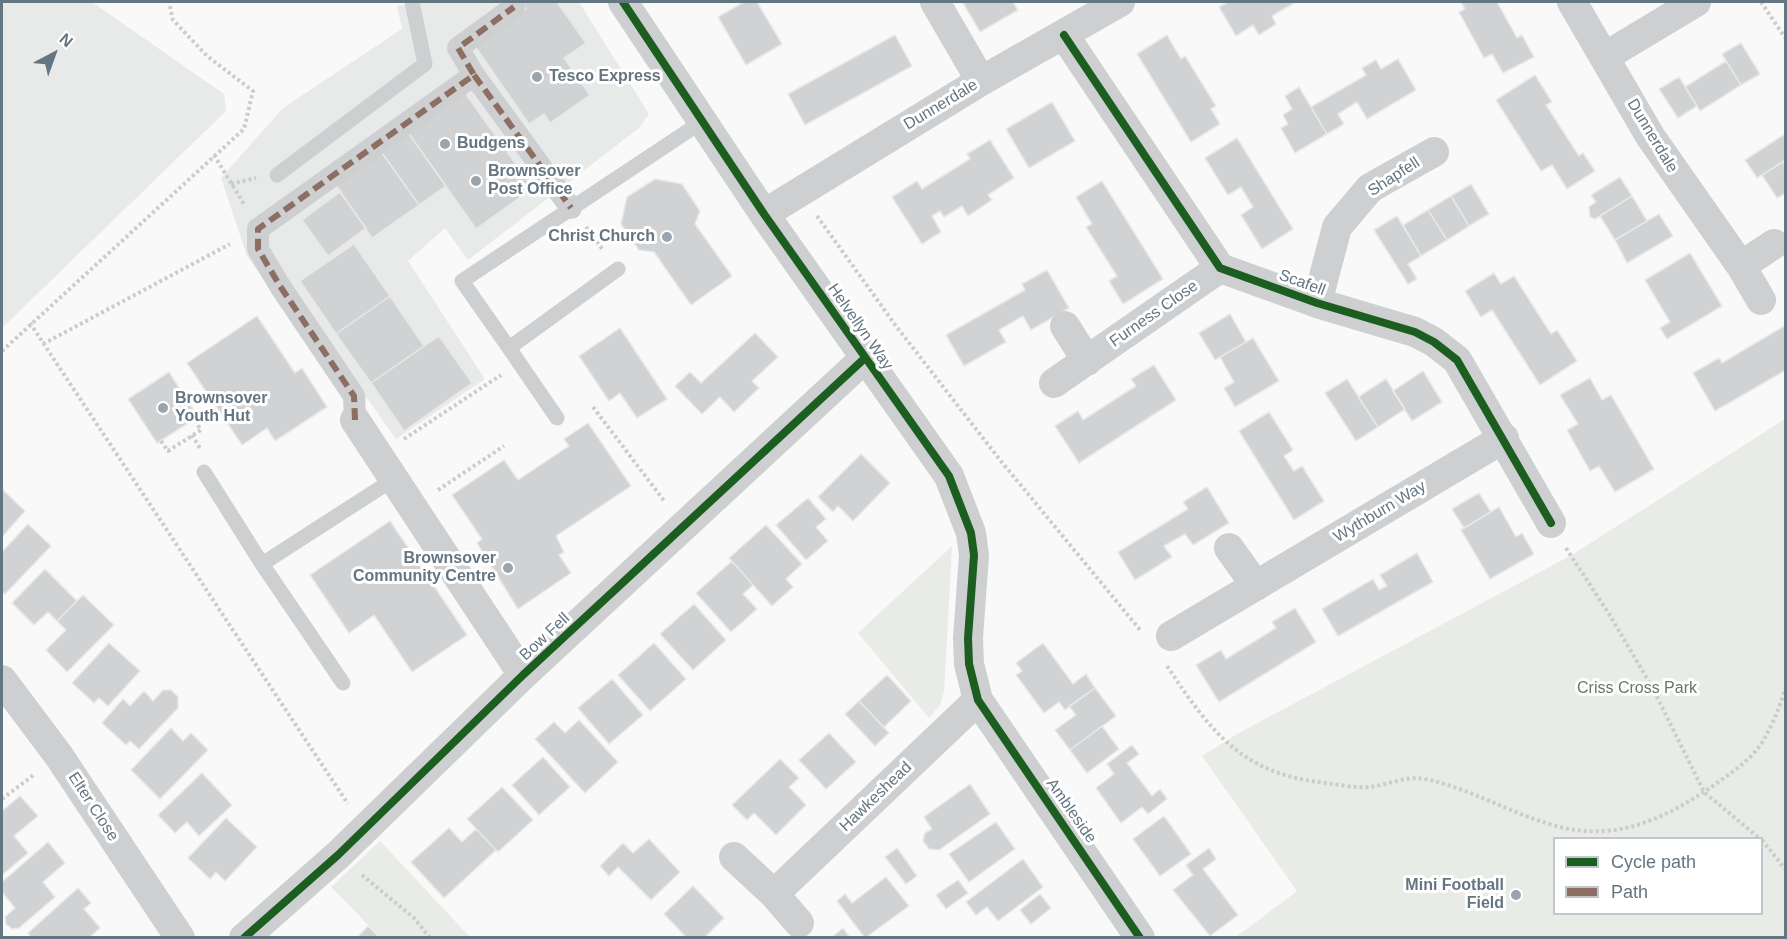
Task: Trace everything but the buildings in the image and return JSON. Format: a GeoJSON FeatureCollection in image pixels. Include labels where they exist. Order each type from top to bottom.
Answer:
{"type":"FeatureCollection","features":[{"type":"Feature","properties":{"kind":"street","name":"Helvellyn Way"},"geometry":{"type":"LineString","coordinates":[[623,2],[764,214],[949,476],[965,512],[974,555],[968,638],[969,664],[978,700]]}},
{"type":"Feature","properties":{"kind":"street"},"geometry":{"type":"LineString","coordinates":[[935,2],[981,81]]}},
{"type":"Feature","properties":{"kind":"street","name":"Dunnerdale"},"geometry":{"type":"LineString","coordinates":[[764,214],[981,81],[1120,2]]}},
{"type":"Feature","properties":{"kind":"street","name":"Dunnerdale"},"geometry":{"type":"LineString","coordinates":[[1572,2],[1606,56],[1650,136],[1741,266],[1761,300]]}},
{"type":"Feature","properties":{"kind":"street"},"geometry":{"type":"LineString","coordinates":[[1606,56],[1696,2]]}},
{"type":"Feature","properties":{"kind":"street"},"geometry":{"type":"LineString","coordinates":[[514,7],[458,48],[474,75],[571,208]]}},
{"type":"Feature","properties":{"kind":"street"},"geometry":{"type":"LineString","coordinates":[[1064,35],[1220,268]]}},
{"type":"Feature","properties":{"kind":"street"},"geometry":{"type":"LineString","coordinates":[[474,75],[258,229],[258,249],[354,396],[355,420],[523,675]]}},
{"type":"Feature","properties":{"kind":"street","name":"Shapfell"},"geometry":{"type":"LineString","coordinates":[[1317,303],[1336,227],[1370,188],[1434,152]]}},
{"type":"Feature","properties":{"kind":"street"},"geometry":{"type":"LineString","coordinates":[[1741,266],[1773,244]]}},
{"type":"Feature","properties":{"kind":"street","name":"Scafell"},"geometry":{"type":"LineString","coordinates":[[1220,268],[1317,303],[1415,332],[1434,342],[1457,360],[1551,523]]}},
{"type":"Feature","properties":{"kind":"street","name":"Furness Close"},"geometry":{"type":"LineString","coordinates":[[1054,383],[1220,268]]}},
{"type":"Feature","properties":{"kind":"street"},"geometry":{"type":"LineString","coordinates":[[1065,326],[1087,361]]}},
{"type":"Feature","properties":{"kind":"street","name":"Bow Fell"},"geometry":{"type":"LineString","coordinates":[[244,938],[365,830],[523,675],[865,357]]}},
{"type":"Feature","properties":{"kind":"street","name":"Wythburn Way"},"geometry":{"type":"LineString","coordinates":[[1171,636],[1504,438]]}},
{"type":"Feature","properties":{"kind":"street"},"geometry":{"type":"LineString","coordinates":[[1229,548],[1256,586]]}},
{"type":"Feature","properties":{"kind":"street","name":"Elter Close"},"geometry":{"type":"LineString","coordinates":[[2,680],[59,756],[180,938]]}},
{"type":"Feature","properties":{"kind":"street","name":"Hawkeshead"},"geometry":{"type":"LineString","coordinates":[[774,894],[978,700]]}},
{"type":"Feature","properties":{"kind":"street","name":"Ambleside"},"geometry":{"type":"LineString","coordinates":[[978,700],[1140,938]]}},
{"type":"Feature","properties":{"kind":"street"},"geometry":{"type":"LineString","coordinates":[[734,857],[774,894],[799,923]]}},
{"type":"Feature","properties":{"kind":"lane"},"geometry":{"type":"LineString","coordinates":[[276,175],[425,64],[412,2]]}},
{"type":"Feature","properties":{"kind":"lane"},"geometry":{"type":"LineString","coordinates":[[557,418],[462,281],[703,121]]}},
{"type":"Feature","properties":{"kind":"lane"},"geometry":{"type":"LineString","coordinates":[[509,348],[618,269]]}},
{"type":"Feature","properties":{"kind":"lane"},"geometry":{"type":"LineString","coordinates":[[262,564],[386,467]]}},
{"type":"Feature","properties":{"kind":"lane"},"geometry":{"type":"LineString","coordinates":[[204,472],[262,564],[344,683]]}},
{"type":"Feature","properties":{"kind":"path"},"geometry":{"type":"LineString","coordinates":[[2,351],[244,129],[253,91],[207,56],[173,20],[169,2]]}},
{"type":"Feature","properties":{"kind":"path"},"geometry":{"type":"LineString","coordinates":[[1761,2],[1785,39]]}},
{"type":"Feature","properties":{"kind":"path"},"geometry":{"type":"LineString","coordinates":[[43,344],[258,229],[214,156]]}},
{"type":"Feature","properties":{"kind":"path"},"geometry":{"type":"LineString","coordinates":[[571,208],[618,269]]}},
{"type":"Feature","properties":{"kind":"path"},"geometry":{"type":"LineString","coordinates":[[30,323],[365,830]]}},
{"type":"Feature","properties":{"kind":"path"},"geometry":{"type":"LineString","coordinates":[[386,467],[519,362]]}},
{"type":"Feature","properties":{"kind":"path"},"geometry":{"type":"LineString","coordinates":[[593,407],[684,526]]}},
{"type":"Feature","properties":{"kind":"path"},"geometry":{"type":"LineString","coordinates":[[161,441],[168,451],[201,430],[194,419]]}},
{"type":"Feature","properties":{"kind":"path"},"geometry":{"type":"LineString","coordinates":[[192,435],[205,456]]}},
{"type":"Feature","properties":{"kind":"path"},"geometry":{"type":"LineString","coordinates":[[412,508],[504,446]]}},
{"type":"Feature","properties":{"kind":"path"},"geometry":{"type":"LineString","coordinates":[[1551,523],[1652,687],[1704,792],[1758,837]]}},
{"type":"Feature","properties":{"kind":"path"},"geometry":{"type":"LineString","coordinates":[[2,799],[59,756]]}},
{"type":"Feature","properties":{"kind":"path"},"geometry":{"type":"LineString","coordinates":[[1763,843],[1785,870]]}},
{"type":"Feature","properties":{"kind":"path"},"geometry":{"type":"LineString","coordinates":[[338,855],[414,918],[430,938]]}},
{"type":"Feature","properties":{"kind":"shaded area"},"geometry":{"type":"Polygon","coordinates":[[[2,2],[92,2],[224,94],[226,111],[2,328],[2,2]]]}},
{"type":"Feature","properties":{"kind":"shaded area"},"geometry":{"type":"Polygon","coordinates":[[[415,2],[579,2],[649,114],[639,128],[468,260],[445,228],[408,261],[485,379],[396,439],[367,398],[353,406],[247,256],[221,178],[283,108],[402,29],[397,6],[415,2]]]}},
{"type":"Feature","properties":{"kind":"green space","name":"Criss Cross Park"},"geometry":{"type":"Polygon","coordinates":[[[1785,419],[1785,937],[1236,937],[1297,891],[1202,756],[1237,734],[1570,556],[1785,419]]]}},
{"type":"Feature","properties":{"kind":"green space"},"geometry":{"type":"Polygon","coordinates":[[[952,546],[944,692],[940,705],[929,718],[858,633],[952,546]]]}},
{"type":"Feature","properties":{"kind":"green space"},"geometry":{"type":"Polygon","coordinates":[[[380,841],[470,937],[380,937],[331,887],[380,841]]]}},
{"type":"Feature","properties":{"kind":"marked path"},"geometry":{"type":"LineString","coordinates":[[355,420],[354,396],[280,286],[258,249],[258,229],[474,75],[458,48],[514,7]]}},
{"type":"Feature","properties":{"kind":"marked path"},"geometry":{"type":"LineString","coordinates":[[474,75],[571,208]]}},
{"type":"Feature","properties":{"kind":"cycle path"},"geometry":{"type":"LineString","coordinates":[[623,2],[764,214],[949,476],[971,533],[974,555],[968,638],[969,664],[978,700],[1140,938]]}},
{"type":"Feature","properties":{"kind":"cycle path"},"geometry":{"type":"LineString","coordinates":[[1064,35],[1220,268],[1317,303],[1415,332],[1434,342],[1457,360],[1551,523]]}},
{"type":"Feature","properties":{"kind":"cycle path"},"geometry":{"type":"LineString","coordinates":[[244,938],[338,855],[523,675],[865,358]]}},
{"type":"Feature","properties":{"kind":"place","name":"Tesco Express"},"geometry":{"type":"Point","coordinates":[537,77]}},
{"type":"Feature","properties":{"kind":"place","name":"Budgens"},"geometry":{"type":"Point","coordinates":[445,144]}},
{"type":"Feature","properties":{"kind":"place","name":"Brownsover Post Office"},"geometry":{"type":"Point","coordinates":[476,181]}},
{"type":"Feature","properties":{"kind":"place","name":"Christ Church"},"geometry":{"type":"Point","coordinates":[667,237]}},
{"type":"Feature","properties":{"kind":"place","name":"Brownsover Youth Hut"},"geometry":{"type":"Point","coordinates":[163,408]}},
{"type":"Feature","properties":{"kind":"place","name":"Brownsover Community Centre"},"geometry":{"type":"Point","coordinates":[508,568]}},
{"type":"Feature","properties":{"kind":"place","name":"Mini Football Field"},"geometry":{"type":"Point","coordinates":[1516,895]}}]}
